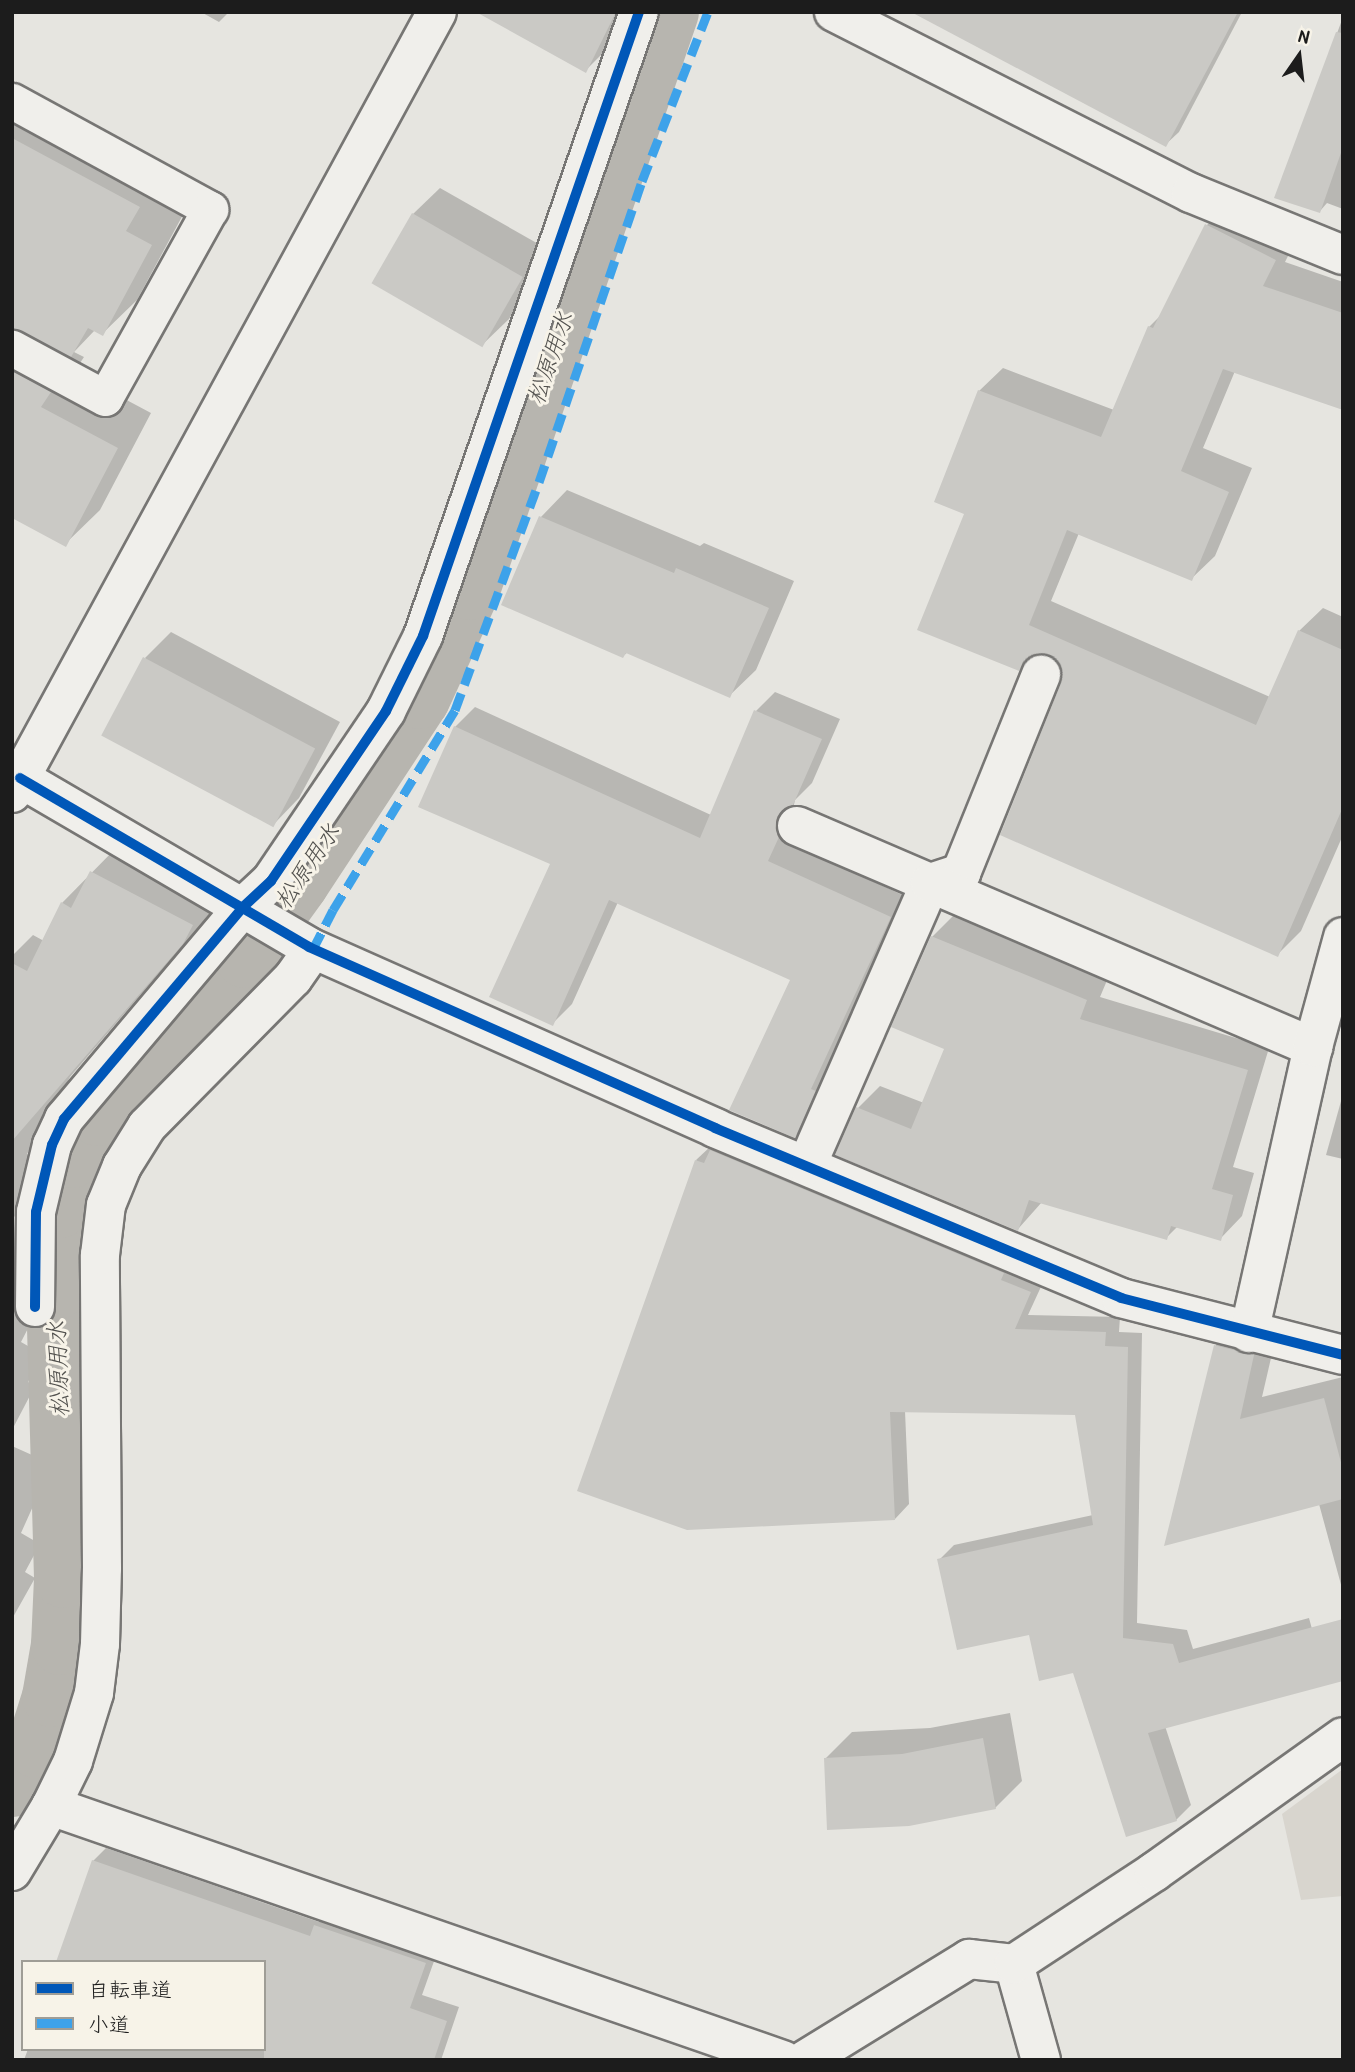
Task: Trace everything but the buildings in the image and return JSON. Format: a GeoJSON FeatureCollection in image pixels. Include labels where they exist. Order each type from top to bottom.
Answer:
{"type":"FeatureCollection","features":[{"type":"Feature","properties":{"kind":"street"},"geometry":{"type":"LineString","coordinates":[[437,12],[16,785],[311,948],[715,1128],[1121,1298],[1343,1355]]}},
{"type":"Feature","properties":{"kind":"street"},"geometry":{"type":"LineString","coordinates":[[35,1307],[36,1212],[49,1156],[64,1119],[271,881],[386,711],[423,636],[639,12]]}},
{"type":"Feature","properties":{"kind":"street"},"geometry":{"type":"LineString","coordinates":[[834,12],[1191,194],[1343,255]]}},
{"type":"Feature","properties":{"kind":"street"},"geometry":{"type":"LineString","coordinates":[[807,1165],[930,883],[961,873],[1041,675]]}},
{"type":"Feature","properties":{"kind":"street"},"geometry":{"type":"LineString","coordinates":[[797,826],[1313,1047]]}},
{"type":"Feature","properties":{"kind":"street"},"geometry":{"type":"LineString","coordinates":[[1249,1333],[1313,1047],[1343,937]]}},
{"type":"Feature","properties":{"kind":"street"},"geometry":{"type":"LineString","coordinates":[[12,1871],[51,1806],[72,1762],[94,1693],[100,1644],[103,1335],[100,1255],[106,1205],[122,1166],[147,1126],[293,978],[311,948]]}},
{"type":"Feature","properties":{"kind":"street"},"geometry":{"type":"LineString","coordinates":[[805,2060],[969,1958],[1014,1964],[1154,1872],[1343,1737]]}},
{"type":"Feature","properties":{"kind":"street"},"geometry":{"type":"LineString","coordinates":[[51,1806],[783,2060]]}},
{"type":"Feature","properties":{"kind":"street"},"geometry":{"type":"LineString","coordinates":[[1014,1964],[1041,2060]]}},
{"type":"Feature","properties":{"kind":"lane"},"geometry":{"type":"LineString","coordinates":[[12,101],[210,209],[105,398],[12,348]]}},
{"type":"Feature","properties":{"kind":"shaded area"},"geometry":{"type":"Polygon","coordinates":[[[1343,1769],[1343,1896],[1301,1900],[1282,1814],[1343,1769]]]}},
{"type":"Feature","properties":{"kind":"waterway","name":"松原用水"},"geometry":{"type":"LineString","coordinates":[[12,1787],[36,1748],[52,1697],[61,1645],[64,1578],[56,1290],[60,1208],[72,1158],[98,1116],[245,958],[299,883],[420,699],[470,590],[669,12]]}},
{"type":"Feature","properties":{"kind":"marked path"},"geometry":{"type":"LineString","coordinates":[[313,949],[333,910],[455,710],[539,482],[642,181],[708,12]]}},
{"type":"Feature","properties":{"kind":"cycle path"},"geometry":{"type":"LineString","coordinates":[[35,1307],[36,1212],[52,1145],[64,1119],[242,908],[271,881],[386,711],[423,636],[639,12]]}},
{"type":"Feature","properties":{"kind":"cycle path"},"geometry":{"type":"LineString","coordinates":[[20,778],[309,947],[715,1128],[1121,1298],[1343,1355]]}}]}
